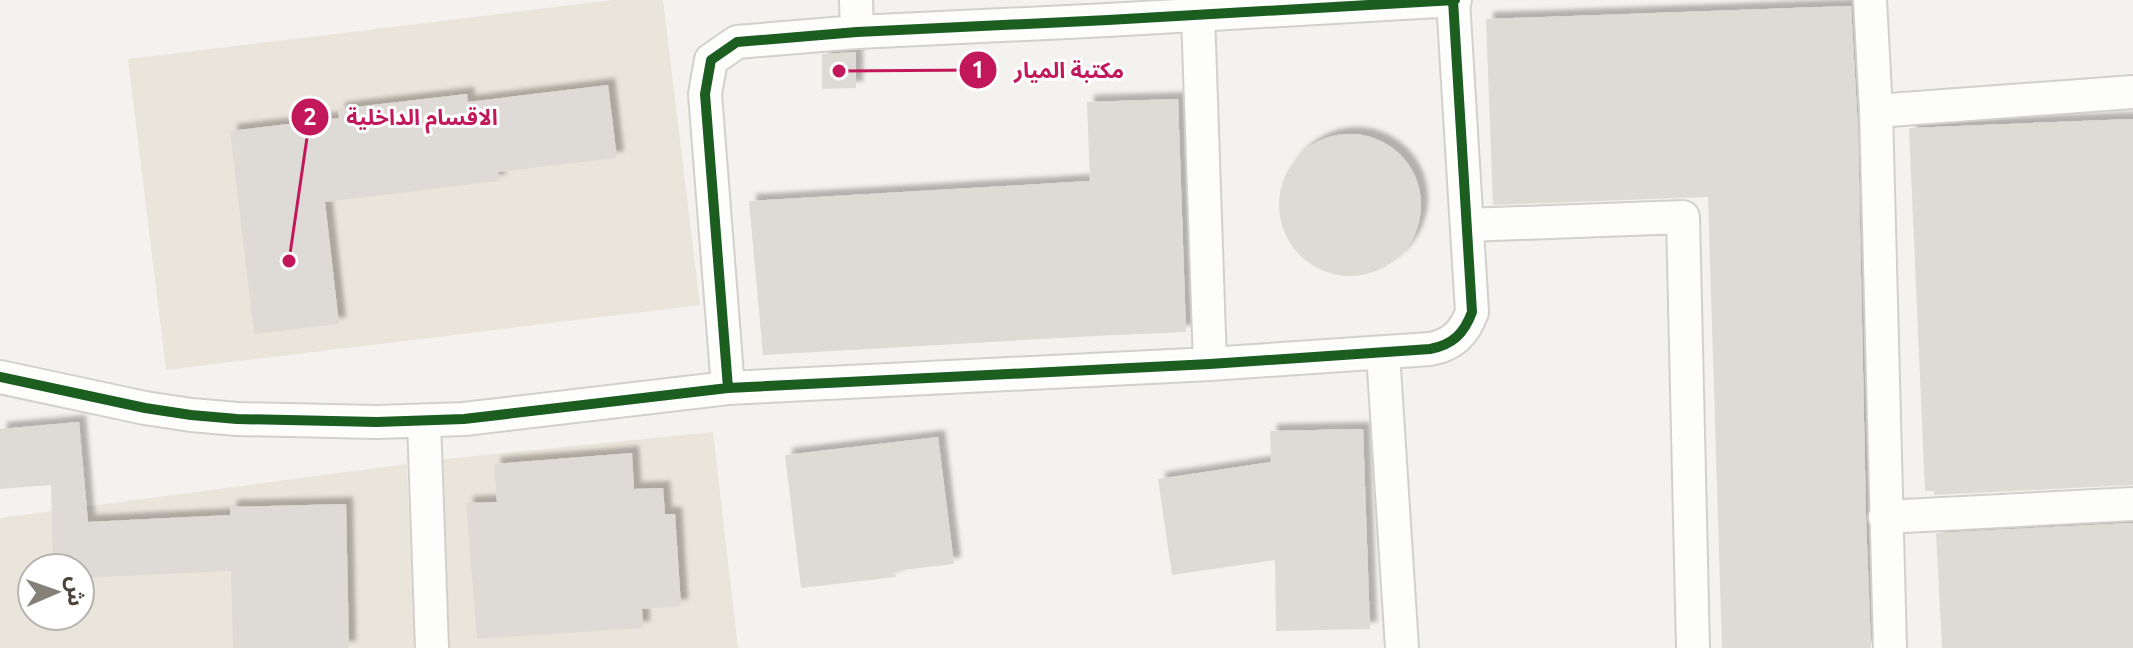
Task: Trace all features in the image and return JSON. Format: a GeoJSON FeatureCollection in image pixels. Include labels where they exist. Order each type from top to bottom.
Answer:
{"type":"FeatureCollection","features":[{"type":"Feature","properties":{"kind":"street"},"geometry":{"type":"LineString","coordinates":[[856,0],[857,32]]}},
{"type":"Feature","properties":{"kind":"street"},"geometry":{"type":"LineString","coordinates":[[0,377],[191,415],[331,422],[424,421],[504,415],[728,388],[1210,364],[1442,347],[1462,334],[1472,312],[1454,0],[1198,14],[1108,10],[737,42],[711,60],[705,94],[728,388]]}},
{"type":"Feature","properties":{"kind":"street"},"geometry":{"type":"LineString","coordinates":[[1870,0],[1876,111],[1890,648]]}},
{"type":"Feature","properties":{"kind":"street"},"geometry":{"type":"LineString","coordinates":[[1198,14],[1210,364]]}},
{"type":"Feature","properties":{"kind":"street"},"geometry":{"type":"LineString","coordinates":[[1876,111],[2133,92]]}},
{"type":"Feature","properties":{"kind":"street"},"geometry":{"type":"LineString","coordinates":[[1467,225],[1683,217],[1693,648]]}},
{"type":"Feature","properties":{"kind":"street"},"geometry":{"type":"LineString","coordinates":[[1383,353],[1402,648]]}},
{"type":"Feature","properties":{"kind":"street"},"geometry":{"type":"LineString","coordinates":[[424,421],[432,648]]}},
{"type":"Feature","properties":{"kind":"street"},"geometry":{"type":"LineString","coordinates":[[1885,517],[2133,504]]}},
{"type":"Feature","properties":{"kind":"shaded area"},"geometry":{"type":"Polygon","coordinates":[[[614,0],[663,0],[700,305],[166,370],[128,59],[614,0]]]}},
{"type":"Feature","properties":{"kind":"shaded area"},"geometry":{"type":"Polygon","coordinates":[[[713,432],[738,648],[446,648],[435,460],[713,432]]]}},
{"type":"Feature","properties":{"kind":"shaded area"},"geometry":{"type":"Polygon","coordinates":[[[407,464],[414,648],[0,648],[0,518],[407,464]]]}},
{"type":"Feature","properties":{"kind":"building"},"geometry":{"type":"Polygon","coordinates":[[[1851,6],[1858,130],[1871,648],[1722,648],[1708,197],[1493,205],[1486,19],[1851,6]]]}},
{"type":"Feature","properties":{"kind":"building"},"geometry":{"type":"Polygon","coordinates":[[[856,52],[856,88],[822,89],[822,54],[856,52]]]}},
{"type":"Feature","properties":{"kind":"building"},"geometry":{"type":"Polygon","coordinates":[[[608,85],[617,158],[498,172],[499,181],[325,202],[339,324],[254,334],[230,131],[339,118],[338,109],[467,94],[468,102],[608,85]]]}},
{"type":"Feature","properties":{"kind":"building"},"geometry":{"type":"Polygon","coordinates":[[[1178,99],[1186,332],[763,355],[749,201],[1090,181],[1087,102],[1178,99]]]}},
{"type":"Feature","properties":{"kind":"building"},"geometry":{"type":"Polygon","coordinates":[[[2133,119],[2133,485],[1934,495],[1934,491],[1925,491],[1909,128],[2133,119]]]}},
{"type":"Feature","properties":{"kind":"building"},"geometry":{"type":"Polygon","coordinates":[[[1350,134],[1377,140],[1400,155],[1415,178],[1421,205],[1415,232],[1400,255],[1377,270],[1350,276],[1323,270],[1300,255],[1285,232],[1279,205],[1285,178],[1300,155],[1323,140],[1350,134]]]}},
{"type":"Feature","properties":{"kind":"building"},"geometry":{"type":"Polygon","coordinates":[[[79,422],[88,522],[230,515],[230,507],[346,504],[349,648],[233,648],[231,571],[96,577],[96,552],[53,552],[51,485],[0,489],[0,429],[79,422]]]}},
{"type":"Feature","properties":{"kind":"building"},"geometry":{"type":"Polygon","coordinates":[[[1363,429],[1370,629],[1276,631],[1275,560],[1172,575],[1158,479],[1271,462],[1270,431],[1363,429]]]}},
{"type":"Feature","properties":{"kind":"building"},"geometry":{"type":"Polygon","coordinates":[[[938,437],[954,564],[894,571],[896,577],[801,588],[785,455],[938,437]]]}},
{"type":"Feature","properties":{"kind":"building"},"geometry":{"type":"Polygon","coordinates":[[[632,453],[634,489],[663,488],[665,514],[675,514],[681,606],[642,609],[643,628],[477,639],[466,503],[497,502],[494,464],[632,453]]]}},
{"type":"Feature","properties":{"kind":"building"},"geometry":{"type":"Polygon","coordinates":[[[2133,523],[2133,648],[1942,648],[1936,533],[2133,523]]]}},
{"type":"Feature","properties":{"kind":"cycle path"},"geometry":{"type":"LineString","coordinates":[[0,377],[191,415],[377,422],[464,419],[728,388],[1210,364],[1438,347],[1456,337],[1472,312],[1453,0]]}},
{"type":"Feature","properties":{"kind":"cycle path"},"geometry":{"type":"LineString","coordinates":[[728,388],[705,94],[711,60],[737,42],[857,32],[1455,0]]}},
{"type":"Feature","properties":{"kind":"place","name":"مكتبة الميار"},"geometry":{"type":"Point","coordinates":[839,71]}},
{"type":"Feature","properties":{"kind":"place","name":"الاقسام الداخلية"},"geometry":{"type":"Point","coordinates":[289,261]}}]}
